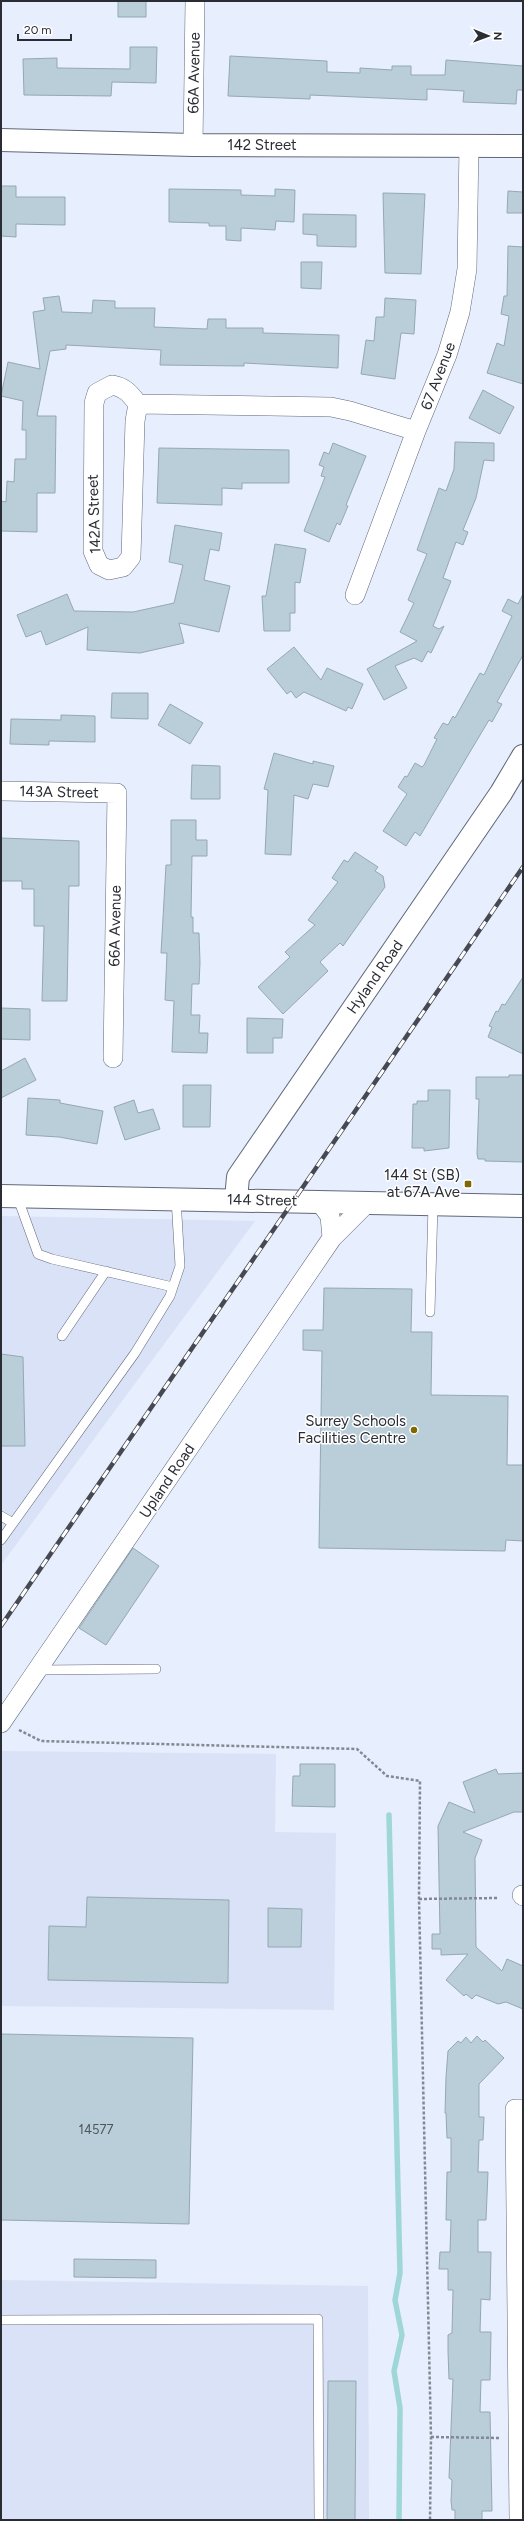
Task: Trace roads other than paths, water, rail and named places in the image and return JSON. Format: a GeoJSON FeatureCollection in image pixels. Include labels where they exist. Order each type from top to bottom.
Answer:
{"type":"FeatureCollection","features":[{"type":"Feature","properties":{"kind":"street","name":"66A Avenue"},"geometry":{"type":"LineString","coordinates":[[193,145],[195,1]]}},
{"type":"Feature","properties":{"kind":"street","name":"142 Street"},"geometry":{"type":"LineString","coordinates":[[1,140],[193,145],[523,146]]}},
{"type":"Feature","properties":{"kind":"street","name":"67 Avenue"},"geometry":{"type":"LineString","coordinates":[[355,596],[416,431],[447,355],[460,312],[467,269],[470,145]]}},
{"type":"Feature","properties":{"kind":"street","name":"142A Street"},"geometry":{"type":"LineString","coordinates":[[112,385],[120,386],[129,393],[138,404],[135,421],[131,557],[123,567],[109,570],[99,565],[93,551],[94,403],[97,393],[112,385]]}},
{"type":"Feature","properties":{"kind":"street"},"geometry":{"type":"LineString","coordinates":[[138,404],[331,408],[350,411],[416,431]]}},
{"type":"Feature","properties":{"kind":"street","name":"Hyland Road"},"geometry":{"type":"LineString","coordinates":[[236,1199],[238,1177],[497,799],[523,756]]}},
{"type":"Feature","properties":{"kind":"street","name":"143A Street"},"geometry":{"type":"LineString","coordinates":[[1,791],[116,794]]}},
{"type":"Feature","properties":{"kind":"street","name":"66A Avenue"},"geometry":{"type":"LineString","coordinates":[[113,1058],[116,794]]}},
{"type":"Feature","properties":{"kind":"street","name":"144 Street"},"geometry":{"type":"LineString","coordinates":[[9,1196],[236,1199],[523,1206]]}},
{"type":"Feature","properties":{"kind":"street"},"geometry":{"type":"LineString","coordinates":[[319,1201],[330,1216],[332,1238]]}},
{"type":"Feature","properties":{"kind":"street","name":"Upland Road"},"geometry":{"type":"LineString","coordinates":[[1,1723],[332,1238],[368,1202]]}},
{"type":"Feature","properties":{"kind":"street"},"geometry":{"type":"LineString","coordinates":[[519,2109],[519,2520]]}},
{"type":"Feature","properties":{"kind":"lane"},"geometry":{"type":"LineString","coordinates":[[9,1196],[38,1254],[52,1259],[173,1287]]}},
{"type":"Feature","properties":{"kind":"lane"},"geometry":{"type":"LineString","coordinates":[[1,1540],[135,1353],[170,1296],[180,1266],[176,1198]]}},
{"type":"Feature","properties":{"kind":"lane"},"geometry":{"type":"LineString","coordinates":[[430,1312],[433,1203]]}},
{"type":"Feature","properties":{"kind":"lane"},"geometry":{"type":"LineString","coordinates":[[62,1336],[106,1271]]}},
{"type":"Feature","properties":{"kind":"lane"},"geometry":{"type":"LineString","coordinates":[[1,1516],[13,1523]]}},
{"type":"Feature","properties":{"kind":"lane"},"geometry":{"type":"LineString","coordinates":[[38,1670],[156,1669]]}},
{"type":"Feature","properties":{"kind":"lane"},"geometry":{"type":"LineString","coordinates":[[1,2320],[318,2319],[319,2520]]}},
{"type":"Feature","properties":{"kind":"waterway"},"geometry":{"type":"LineString","coordinates":[[389,1815],[400,2273],[395,2300],[402,2335],[394,2371],[400,2408],[399,2520]]}},
{"type":"Feature","properties":{"kind":"railway"},"geometry":{"type":"LineString","coordinates":[[1,1626],[523,867]]}},
{"type":"Feature","properties":{"kind":"place","name":"144 St (SB) at 67A Ave"},"geometry":{"type":"Point","coordinates":[468,1184]}},
{"type":"Feature","properties":{"kind":"place","name":"Surrey Schools Facilities Centre"},"geometry":{"type":"Point","coordinates":[414,1430]}}]}
